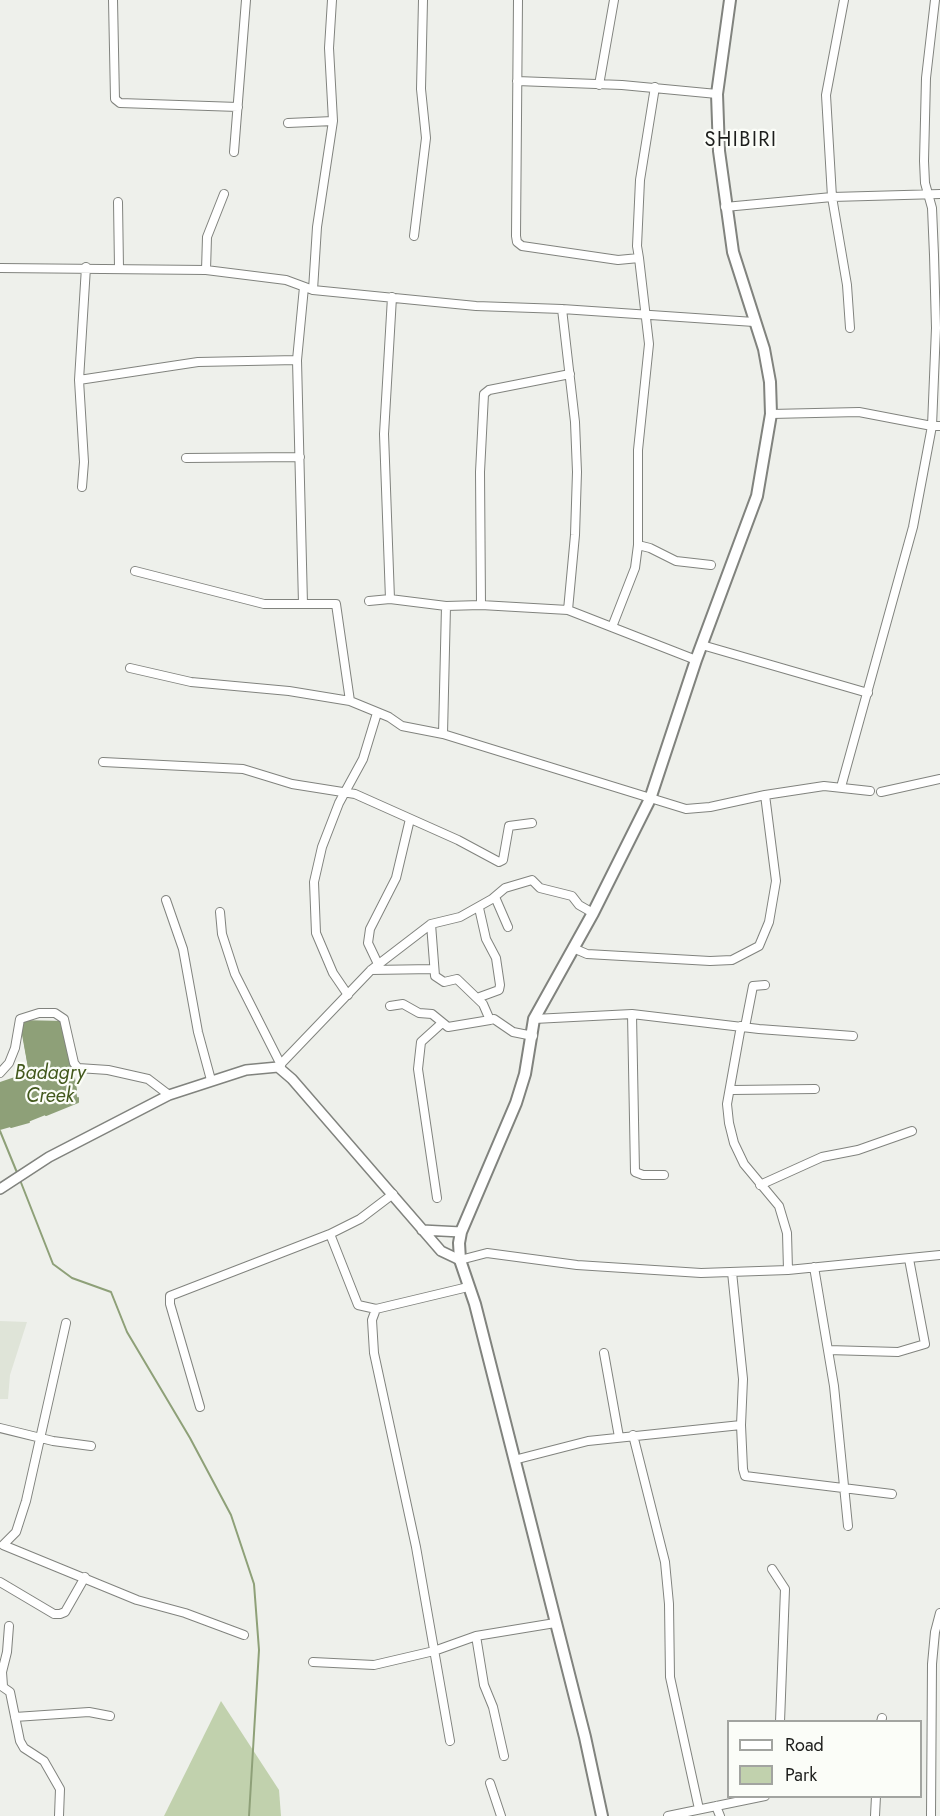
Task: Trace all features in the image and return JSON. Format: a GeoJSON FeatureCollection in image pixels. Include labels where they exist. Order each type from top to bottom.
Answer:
{"type":"FeatureCollection","features":[{"type":"Feature","properties":{"kind":"main road"},"geometry":{"type":"LineString","coordinates":[[602,1816],[585,1737],[475,1304],[460,1260],[461,1232],[516,1103],[533,1036],[534,1019],[593,913],[650,799],[696,660],[757,496],[771,414],[770,382],[739,275],[725,207],[718,151],[717,94],[730,0]]}},
{"type":"Feature","properties":{"kind":"street"},"geometry":{"type":"LineString","coordinates":[[112,0],[115,99],[120,103],[238,107]]}},
{"type":"Feature","properties":{"kind":"street"},"geometry":{"type":"LineString","coordinates":[[234,152],[246,0]]}},
{"type":"Feature","properties":{"kind":"street"},"geometry":{"type":"LineString","coordinates":[[313,290],[317,227],[333,121],[329,48],[332,0]]}},
{"type":"Feature","properties":{"kind":"street"},"geometry":{"type":"LineString","coordinates":[[414,236],[426,138],[421,89],[423,0]]}},
{"type":"Feature","properties":{"kind":"street"},"geometry":{"type":"LineString","coordinates":[[518,0],[517,242],[522,246],[618,260],[639,258]]}},
{"type":"Feature","properties":{"kind":"street"},"geometry":{"type":"LineString","coordinates":[[599,85],[614,0]]}},
{"type":"Feature","properties":{"kind":"street"},"geometry":{"type":"LineString","coordinates":[[844,0],[826,95],[832,197],[847,285],[850,328]]}},
{"type":"Feature","properties":{"kind":"street"},"geometry":{"type":"LineString","coordinates":[[841,787],[868,693],[889,605],[913,527],[936,426],[932,208],[927,195],[924,160],[926,78],[935,0]]}},
{"type":"Feature","properties":{"kind":"street"},"geometry":{"type":"LineString","coordinates":[[517,81],[655,87],[717,94]]}},
{"type":"Feature","properties":{"kind":"street"},"geometry":{"type":"LineString","coordinates":[[612,627],[635,568],[638,545],[638,450],[650,344],[637,246],[640,180],[655,87]]}},
{"type":"Feature","properties":{"kind":"street"},"geometry":{"type":"LineString","coordinates":[[288,123],[333,121]]}},
{"type":"Feature","properties":{"kind":"street"},"geometry":{"type":"LineString","coordinates":[[206,270],[207,237],[224,194]]}},
{"type":"Feature","properties":{"kind":"street"},"geometry":{"type":"LineString","coordinates":[[725,207],[832,197],[940,194]]}},
{"type":"Feature","properties":{"kind":"street"},"geometry":{"type":"LineString","coordinates":[[118,202],[119,268]]}},
{"type":"Feature","properties":{"kind":"street"},"geometry":{"type":"LineString","coordinates":[[82,488],[84,462],[79,380],[86,267]]}},
{"type":"Feature","properties":{"kind":"street"},"geometry":{"type":"LineString","coordinates":[[0,268],[86,267],[206,270],[286,280],[313,290],[476,306],[562,309],[754,322]]}},
{"type":"Feature","properties":{"kind":"street"},"geometry":{"type":"LineString","coordinates":[[303,604],[297,360],[304,287]]}},
{"type":"Feature","properties":{"kind":"street"},"geometry":{"type":"LineString","coordinates":[[390,599],[384,434],[392,297]]}},
{"type":"Feature","properties":{"kind":"street"},"geometry":{"type":"LineString","coordinates":[[562,309],[575,422],[577,472],[575,535],[568,610]]}},
{"type":"Feature","properties":{"kind":"street"},"geometry":{"type":"LineString","coordinates":[[79,380],[198,362],[297,360]]}},
{"type":"Feature","properties":{"kind":"street"},"geometry":{"type":"LineString","coordinates":[[482,605],[480,472],[484,394],[489,390],[570,374]]}},
{"type":"Feature","properties":{"kind":"street"},"geometry":{"type":"LineString","coordinates":[[771,414],[859,412],[936,426]]}},
{"type":"Feature","properties":{"kind":"street"},"geometry":{"type":"LineString","coordinates":[[186,458],[300,457]]}},
{"type":"Feature","properties":{"kind":"street"},"geometry":{"type":"LineString","coordinates":[[638,545],[683,563],[711,565]]}},
{"type":"Feature","properties":{"kind":"street"},"geometry":{"type":"LineString","coordinates":[[135,571],[264,604],[332,603],[339,608],[351,701]]}},
{"type":"Feature","properties":{"kind":"street"},"geometry":{"type":"LineString","coordinates":[[369,601],[390,599],[446,606],[482,605],[568,610],[696,660]]}},
{"type":"Feature","properties":{"kind":"street"},"geometry":{"type":"LineString","coordinates":[[443,734],[446,606]]}},
{"type":"Feature","properties":{"kind":"street"},"geometry":{"type":"LineString","coordinates":[[702,645],[868,693]]}},
{"type":"Feature","properties":{"kind":"street"},"geometry":{"type":"LineString","coordinates":[[130,669],[191,682],[351,701],[402,726],[443,734],[686,809],[736,803],[765,795],[824,786],[870,791]]}},
{"type":"Feature","properties":{"kind":"street"},"geometry":{"type":"LineString","coordinates":[[348,995],[333,972],[316,933],[314,882],[321,847],[363,759],[377,712]]}},
{"type":"Feature","properties":{"kind":"street"},"geometry":{"type":"LineString","coordinates":[[103,762],[243,769],[292,784],[346,794],[369,800],[500,862],[503,860],[509,826],[532,823]]}},
{"type":"Feature","properties":{"kind":"street"},"geometry":{"type":"LineString","coordinates":[[881,792],[940,779]]}},
{"type":"Feature","properties":{"kind":"street"},"geometry":{"type":"LineString","coordinates":[[573,948],[587,954],[710,961],[732,960],[759,946],[770,922],[776,881],[765,795]]}},
{"type":"Feature","properties":{"kind":"street"},"geometry":{"type":"LineString","coordinates":[[375,967],[368,943],[370,929],[396,878],[410,819]]}},
{"type":"Feature","properties":{"kind":"street"},"geometry":{"type":"LineString","coordinates":[[0,1189],[59,1152],[169,1095],[246,1070],[279,1066],[375,967],[431,924],[460,917],[479,908],[505,888],[532,880],[540,888],[572,896],[579,905],[593,913]]}},
{"type":"Feature","properties":{"kind":"street"},"geometry":{"type":"LineString","coordinates":[[495,897],[508,927]]}},
{"type":"Feature","properties":{"kind":"street"},"geometry":{"type":"LineString","coordinates":[[166,900],[183,949],[198,1032],[211,1080]]}},
{"type":"Feature","properties":{"kind":"street"},"geometry":{"type":"LineString","coordinates":[[477,998],[500,990],[496,958],[486,939],[479,908]]}},
{"type":"Feature","properties":{"kind":"street"},"geometry":{"type":"LineString","coordinates":[[220,912],[222,934],[235,974],[279,1066],[441,1251],[460,1260],[487,1253],[577,1265],[701,1273],[788,1270],[940,1255]]}},
{"type":"Feature","properties":{"kind":"street"},"geometry":{"type":"LineString","coordinates":[[431,924],[435,976],[444,982],[457,978],[483,1004],[489,1020]]}},
{"type":"Feature","properties":{"kind":"street"},"geometry":{"type":"LineString","coordinates":[[375,967],[434,969]]}},
{"type":"Feature","properties":{"kind":"street"},"geometry":{"type":"LineString","coordinates":[[765,985],[753,986],[732,1090],[727,1104],[734,1143],[752,1176],[779,1206],[787,1233],[788,1270]]}},
{"type":"Feature","properties":{"kind":"street"},"geometry":{"type":"LineString","coordinates":[[390,1006],[403,1004],[419,1012],[432,1014],[448,1027],[494,1018],[513,1032],[533,1036]]}},
{"type":"Feature","properties":{"kind":"street"},"geometry":{"type":"LineString","coordinates":[[0,1073],[9,1063],[15,1048],[20,1019],[39,1013],[55,1012],[64,1018],[74,1063],[78,1068],[108,1070],[147,1079],[169,1095]]}},
{"type":"Feature","properties":{"kind":"street"},"geometry":{"type":"LineString","coordinates":[[534,1019],[632,1014],[743,1027],[852,1036]]}},
{"type":"Feature","properties":{"kind":"street"},"geometry":{"type":"LineString","coordinates":[[632,1014],[635,1172],[643,1175],[664,1175]]}},
{"type":"Feature","properties":{"kind":"street"},"geometry":{"type":"LineString","coordinates":[[437,1198],[418,1069],[421,1042],[424,1037],[438,1030],[442,1023]]}},
{"type":"Feature","properties":{"kind":"street"},"geometry":{"type":"LineString","coordinates":[[732,1090],[815,1089]]}},
{"type":"Feature","properties":{"kind":"street"},"geometry":{"type":"LineString","coordinates":[[760,1185],[822,1157],[858,1150],[912,1131]]}},
{"type":"Feature","properties":{"kind":"street"},"geometry":{"type":"LineString","coordinates":[[200,1407],[170,1304],[170,1296],[330,1234],[360,1219],[393,1194]]}},
{"type":"Feature","properties":{"kind":"street"},"geometry":{"type":"LineString","coordinates":[[422,1230],[461,1232]]}},
{"type":"Feature","properties":{"kind":"street"},"geometry":{"type":"LineString","coordinates":[[330,1234],[358,1305],[376,1309],[468,1287]]}},
{"type":"Feature","properties":{"kind":"street"},"geometry":{"type":"LineString","coordinates":[[828,1350],[898,1352],[924,1344],[909,1259]]}},
{"type":"Feature","properties":{"kind":"street"},"geometry":{"type":"LineString","coordinates":[[814,1267],[828,1350],[848,1526]]}},
{"type":"Feature","properties":{"kind":"street"},"geometry":{"type":"LineString","coordinates":[[732,1272],[743,1379],[742,1469],[746,1476],[845,1486],[892,1494]]}},
{"type":"Feature","properties":{"kind":"street"},"geometry":{"type":"LineString","coordinates":[[376,1309],[372,1320],[374,1353],[416,1547],[450,1741]]}},
{"type":"Feature","properties":{"kind":"street"},"geometry":{"type":"LineString","coordinates":[[66,1323],[16,1532],[2,1545],[137,1600],[185,1613],[244,1635]]}},
{"type":"Feature","properties":{"kind":"street"},"geometry":{"type":"LineString","coordinates":[[604,1353],[619,1437]]}},
{"type":"Feature","properties":{"kind":"street"},"geometry":{"type":"LineString","coordinates":[[514,1460],[588,1441],[741,1425]]}},
{"type":"Feature","properties":{"kind":"street"},"geometry":{"type":"LineString","coordinates":[[0,1428],[91,1446]]}},
{"type":"Feature","properties":{"kind":"street"},"geometry":{"type":"LineString","coordinates":[[633,1435],[665,1562],[669,1604],[670,1677],[699,1809]]}},
{"type":"Feature","properties":{"kind":"street"},"geometry":{"type":"LineString","coordinates":[[772,1569],[785,1589],[780,1720]]}},
{"type":"Feature","properties":{"kind":"street"},"geometry":{"type":"LineString","coordinates":[[0,1582],[54,1614],[60,1614],[65,1612],[85,1577]]}},
{"type":"Feature","properties":{"kind":"street"},"geometry":{"type":"LineString","coordinates":[[931,1816],[932,1664],[935,1632],[940,1613]]}},
{"type":"Feature","properties":{"kind":"street"},"geometry":{"type":"LineString","coordinates":[[313,1662],[374,1665],[434,1651],[476,1636],[555,1623]]}},
{"type":"Feature","properties":{"kind":"street"},"geometry":{"type":"LineString","coordinates":[[9,1626],[1,1686],[10,1692],[20,1741],[24,1748],[44,1761],[60,1789],[59,1816]]}},
{"type":"Feature","properties":{"kind":"street"},"geometry":{"type":"LineString","coordinates":[[476,1636],[484,1685],[494,1707],[504,1756]]}},
{"type":"Feature","properties":{"kind":"street"},"geometry":{"type":"LineString","coordinates":[[15,1717],[89,1712],[110,1716]]}},
{"type":"Feature","properties":{"kind":"street"},"geometry":{"type":"LineString","coordinates":[[490,1783],[501,1816]]}},
{"type":"Feature","properties":{"kind":"street"},"geometry":{"type":"LineString","coordinates":[[668,1816],[760,1798]]}},
{"type":"Feature","properties":{"kind":"street"},"geometry":{"type":"LineString","coordinates":[[875,1816],[876,1798]]}},
{"type":"Feature","properties":{"kind":"street"},"geometry":{"type":"LineString","coordinates":[[716,1806],[720,1816]]}},
{"type":"Feature","properties":{"kind":"shaded area"},"geometry":{"type":"Polygon","coordinates":[[[0,1321],[27,1322],[10,1375],[8,1399],[0,1399],[0,1321]]]}},
{"type":"Feature","properties":{"kind":"green space"},"geometry":{"type":"Polygon","coordinates":[[[221,1701],[279,1790],[281,1816],[164,1816],[221,1701]]]}},
{"type":"Feature","properties":{"kind":"water","name":"Badagry Creek"},"geometry":{"type":"Polygon","coordinates":[[[20,1020],[64,1021],[78,1102],[28,1122],[0,1130],[0,1083],[29,1073],[20,1020]]]}},
{"type":"Feature","properties":{"kind":"waterway"},"geometry":{"type":"LineString","coordinates":[[0,1083],[30,1073],[22,1029]]}},
{"type":"Feature","properties":{"kind":"waterway"},"geometry":{"type":"LineString","coordinates":[[74,1078],[76,1090]]}},
{"type":"Feature","properties":{"kind":"waterway"},"geometry":{"type":"LineString","coordinates":[[46,1115],[78,1102],[78,1098]]}},
{"type":"Feature","properties":{"kind":"waterway"},"geometry":{"type":"LineString","coordinates":[[11,1127],[29,1122]]}},
{"type":"Feature","properties":{"kind":"waterway"},"geometry":{"type":"LineString","coordinates":[[0,1131],[18,1175]]}},
{"type":"Feature","properties":{"kind":"waterway"},"geometry":{"type":"LineString","coordinates":[[20,1180],[53,1264],[72,1278],[111,1292],[127,1332],[190,1438],[231,1515],[254,1584],[259,1650],[249,1816]]}},
{"type":"Feature","properties":{"kind":"district","name":"SHIBIRI"},"geometry":{"type":"Point","coordinates":[741,141]}}]}
